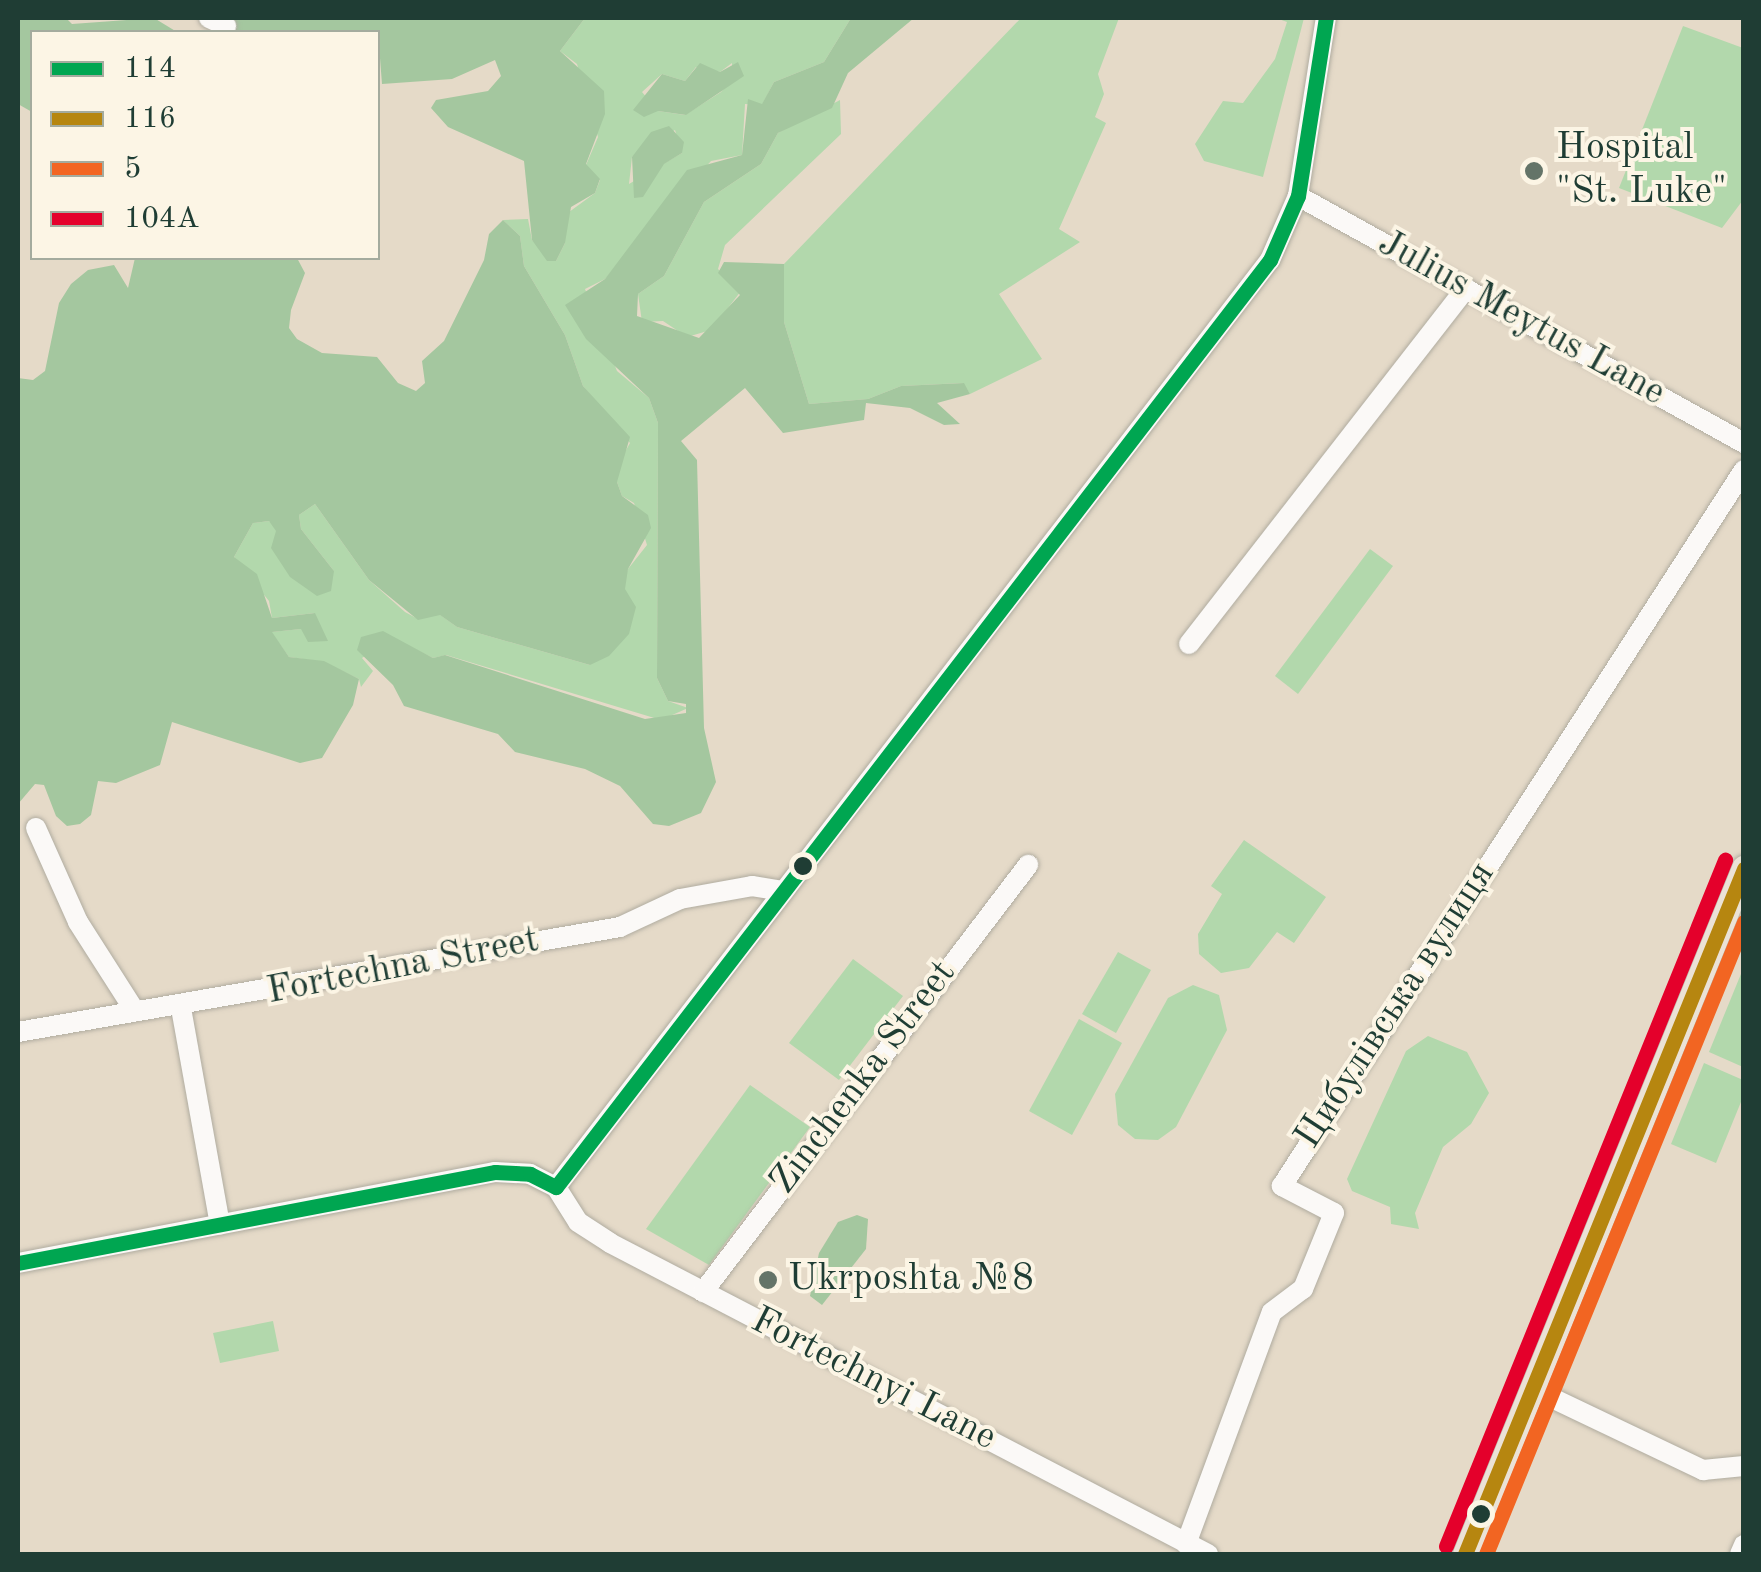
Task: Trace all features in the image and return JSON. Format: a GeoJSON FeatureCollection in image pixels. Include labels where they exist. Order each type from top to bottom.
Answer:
{"type":"FeatureCollection","features":[{"type":"Feature","properties":{"kind":"main road"},"geometry":{"type":"LineString","coordinates":[[1465,1554],[1744,868]]}},
{"type":"Feature","properties":{"kind":"street"},"geometry":{"type":"LineString","coordinates":[[18,1263],[495,1172],[530,1174],[556,1187],[1270,260],[1298,196],[1326,18]]}},
{"type":"Feature","properties":{"kind":"street","name":"Julius Meytus Lane"},"geometry":{"type":"LineString","coordinates":[[1298,196],[1744,443]]}},
{"type":"Feature","properties":{"kind":"street"},"geometry":{"type":"LineString","coordinates":[[1189,644],[1466,288]]}},
{"type":"Feature","properties":{"kind":"street","name":"Цибулівська вулиця"},"geometry":{"type":"LineString","coordinates":[[1186,1544],[1272,1312],[1303,1289],[1334,1213],[1282,1186],[1744,470]]}},
{"type":"Feature","properties":{"kind":"street"},"geometry":{"type":"LineString","coordinates":[[36,828],[78,922],[135,1011]]}},
{"type":"Feature","properties":{"kind":"street","name":"Zinchenka Street"},"geometry":{"type":"LineString","coordinates":[[703,1292],[1028,866]]}},
{"type":"Feature","properties":{"kind":"street","name":"Fortechna Street"},"geometry":{"type":"LineString","coordinates":[[18,1032],[135,1011],[181,1008],[620,927],[680,900],[752,886],[784,891]]}},
{"type":"Feature","properties":{"kind":"street"},"geometry":{"type":"LineString","coordinates":[[181,1008],[220,1225]]}},
{"type":"Feature","properties":{"kind":"street","name":"Fortechnyi Lane"},"geometry":{"type":"LineString","coordinates":[[556,1187],[578,1222],[703,1292],[1208,1554]]}},
{"type":"Feature","properties":{"kind":"street"},"geometry":{"type":"LineString","coordinates":[[1531,1388],[1694,1466],[1744,1466]]}},
{"type":"Feature","properties":{"kind":"street"},"geometry":{"type":"LineString","coordinates":[[1740,1554],[1744,1545]]}},
{"type":"Feature","properties":{"kind":"green space"},"geometry":{"type":"Polygon","coordinates":[[[18,18],[66,18],[72,24],[154,18],[174,30],[30,30],[30,111],[18,104],[18,18]]]}},
{"type":"Feature","properties":{"kind":"green space"},"geometry":{"type":"Polygon","coordinates":[[[201,18],[585,18],[560,51],[604,91],[605,114],[586,164],[600,179],[595,193],[571,207],[565,243],[556,261],[547,261],[532,240],[524,161],[448,127],[431,108],[436,100],[488,91],[501,76],[495,60],[452,79],[382,84],[380,30],[221,30],[201,18]]]}},
{"type":"Feature","properties":{"kind":"green space"},"geometry":{"type":"Polygon","coordinates":[[[585,18],[851,18],[824,62],[774,82],[762,105],[745,104],[742,155],[711,161],[605,279],[585,289],[617,371],[649,398],[658,423],[657,678],[668,701],[688,708],[661,720],[446,655],[433,658],[392,638],[362,658],[373,671],[361,687],[359,679],[324,662],[289,657],[271,632],[301,629],[315,613],[272,618],[269,601],[234,557],[253,523],[269,521],[334,571],[301,529],[299,515],[315,504],[369,580],[405,612],[418,619],[439,614],[457,627],[590,665],[628,569],[647,545],[634,503],[622,496],[617,482],[616,468],[630,443],[583,386],[565,335],[524,266],[520,236],[503,220],[528,219],[532,240],[556,261],[565,243],[565,215],[595,193],[600,180],[586,165],[598,137],[577,64],[560,51],[585,18]],[[732,63],[720,72],[696,67],[685,81],[662,74],[642,92],[658,111],[685,115],[721,92],[732,80],[732,63]],[[675,130],[632,157],[629,184],[682,153],[675,130]]]}},
{"type":"Feature","properties":{"kind":"green space"},"geometry":{"type":"Polygon","coordinates":[[[851,18],[914,18],[848,73],[832,108],[778,133],[761,164],[704,202],[664,276],[638,294],[637,316],[699,338],[740,295],[718,273],[724,262],[784,264],[784,322],[809,404],[868,399],[901,386],[964,383],[970,394],[937,403],[960,424],[944,425],[910,408],[866,403],[864,420],[783,433],[745,388],[681,441],[697,460],[704,728],[716,782],[701,813],[669,826],[653,824],[620,786],[585,769],[515,752],[498,734],[404,706],[393,685],[357,650],[361,637],[383,631],[433,658],[445,655],[645,719],[686,713],[686,704],[668,701],[657,678],[658,423],[649,398],[586,339],[565,305],[605,279],[687,170],[742,155],[748,99],[762,104],[774,82],[824,62],[851,18]]]}},
{"type":"Feature","properties":{"kind":"green space"},"geometry":{"type":"Polygon","coordinates":[[[1021,18],[1119,18],[1098,74],[1104,94],[1095,117],[1106,123],[1059,229],[1080,242],[999,294],[1042,359],[970,394],[963,383],[901,386],[868,399],[809,404],[784,322],[784,264],[1021,18]]]}},
{"type":"Feature","properties":{"kind":"green space"},"geometry":{"type":"Polygon","coordinates":[[[1276,18],[1304,18],[1263,177],[1204,161],[1195,144],[1223,101],[1243,103],[1275,59],[1287,22],[1276,18]]]}},
{"type":"Feature","properties":{"kind":"green space"},"geometry":{"type":"Polygon","coordinates":[[[1683,26],[1743,48],[1743,200],[1722,228],[1619,188],[1683,26]]]}},
{"type":"Feature","properties":{"kind":"green space"},"geometry":{"type":"Polygon","coordinates":[[[738,62],[744,76],[686,115],[658,111],[644,117],[633,110],[662,74],[685,81],[700,63],[720,72],[738,62]]]}},
{"type":"Feature","properties":{"kind":"green space"},"geometry":{"type":"Polygon","coordinates":[[[840,100],[841,134],[725,245],[718,269],[741,291],[711,330],[687,337],[663,321],[642,322],[638,294],[664,276],[704,202],[761,164],[778,133],[840,100]]]}},
{"type":"Feature","properties":{"kind":"green space"},"geometry":{"type":"Polygon","coordinates":[[[669,126],[684,142],[682,153],[664,164],[643,197],[634,198],[632,157],[651,132],[669,126]]]}},
{"type":"Feature","properties":{"kind":"green space"},"geometry":{"type":"Polygon","coordinates":[[[503,220],[520,236],[524,266],[565,335],[583,386],[630,437],[617,482],[622,496],[648,515],[651,528],[628,569],[625,589],[636,607],[629,634],[609,656],[590,665],[457,627],[440,615],[418,620],[369,580],[315,504],[299,515],[301,529],[334,571],[331,591],[317,596],[290,577],[271,548],[276,531],[269,521],[253,523],[234,557],[257,574],[272,618],[315,613],[328,641],[308,642],[301,629],[272,632],[289,657],[324,661],[359,679],[353,705],[322,758],[300,763],[172,722],[160,765],[116,783],[98,781],[91,815],[80,824],[67,826],[56,816],[44,785],[35,784],[18,804],[18,378],[33,380],[45,371],[59,303],[71,284],[88,270],[114,265],[128,288],[135,260],[298,260],[305,273],[291,310],[289,328],[297,339],[322,353],[377,357],[398,383],[416,391],[425,383],[422,361],[444,341],[484,260],[489,234],[503,220]]]}},
{"type":"Feature","properties":{"kind":"green space"},"geometry":{"type":"Polygon","coordinates":[[[1370,549],[1393,566],[1298,694],[1275,676],[1370,549]]]}},
{"type":"Feature","properties":{"kind":"green space"},"geometry":{"type":"Polygon","coordinates":[[[1244,840],[1326,897],[1294,943],[1277,932],[1249,968],[1221,973],[1199,954],[1198,934],[1222,894],[1211,886],[1244,840]]]}},
{"type":"Feature","properties":{"kind":"green space"},"geometry":{"type":"Polygon","coordinates":[[[1118,952],[1151,970],[1116,1033],[1082,1014],[1118,952]]]}},
{"type":"Feature","properties":{"kind":"green space"},"geometry":{"type":"Polygon","coordinates":[[[853,959],[903,996],[839,1080],[789,1043],[853,959]]]}},
{"type":"Feature","properties":{"kind":"green space"},"geometry":{"type":"Polygon","coordinates":[[[1743,969],[1744,1067],[1709,1052],[1743,969]]]}},
{"type":"Feature","properties":{"kind":"green space"},"geometry":{"type":"Polygon","coordinates":[[[1193,985],[1219,995],[1227,1030],[1176,1127],[1158,1140],[1135,1139],[1118,1125],[1115,1094],[1168,998],[1193,985]]]}},
{"type":"Feature","properties":{"kind":"green space"},"geometry":{"type":"Polygon","coordinates":[[[1079,1019],[1122,1043],[1072,1135],[1029,1111],[1079,1019]]]}},
{"type":"Feature","properties":{"kind":"green space"},"geometry":{"type":"Polygon","coordinates":[[[1428,1036],[1467,1052],[1489,1093],[1471,1124],[1443,1147],[1415,1213],[1419,1229],[1391,1224],[1390,1207],[1352,1191],[1347,1179],[1406,1051],[1428,1036]]]}},
{"type":"Feature","properties":{"kind":"green space"},"geometry":{"type":"Polygon","coordinates":[[[1704,1063],[1743,1080],[1743,1097],[1716,1163],[1671,1144],[1704,1063]]]}},
{"type":"Feature","properties":{"kind":"green space"},"geometry":{"type":"Polygon","coordinates":[[[750,1085],[810,1127],[709,1265],[646,1229],[750,1085]]]}},
{"type":"Feature","properties":{"kind":"green space"},"geometry":{"type":"Polygon","coordinates":[[[857,1215],[868,1219],[866,1249],[822,1305],[810,1296],[819,1253],[838,1222],[857,1215]]]}},
{"type":"Feature","properties":{"kind":"green space"},"geometry":{"type":"Polygon","coordinates":[[[273,1321],[279,1351],[220,1363],[213,1333],[273,1321]]]}},
{"type":"Feature","properties":{"kind":"transit line","name":"114"},"geometry":{"type":"LineString","coordinates":[[556,1187],[1270,260],[1298,196],[1326,18]]}},
{"type":"Feature","properties":{"kind":"transit line","name":"104А"},"geometry":{"type":"LineString","coordinates":[[1446,1546],[1725,860]]}},
{"type":"Feature","properties":{"kind":"transit line","name":"116"},"geometry":{"type":"LineString","coordinates":[[1465,1554],[1744,869]]}},
{"type":"Feature","properties":{"kind":"transit line","name":"5"},"geometry":{"type":"LineString","coordinates":[[1486,1554],[1744,922]]}},
{"type":"Feature","properties":{"kind":"transit line","name":"114"},"geometry":{"type":"LineString","coordinates":[[18,1263],[495,1172],[530,1174],[556,1187]]}},
{"type":"Feature","properties":{"kind":"place","name":"Hospital \"St. Luke\""},"geometry":{"type":"Point","coordinates":[1534,171]}},
{"type":"Feature","properties":{"kind":"place","name":"Ukrposhta №8"},"geometry":{"type":"Point","coordinates":[768,1280]}}]}
